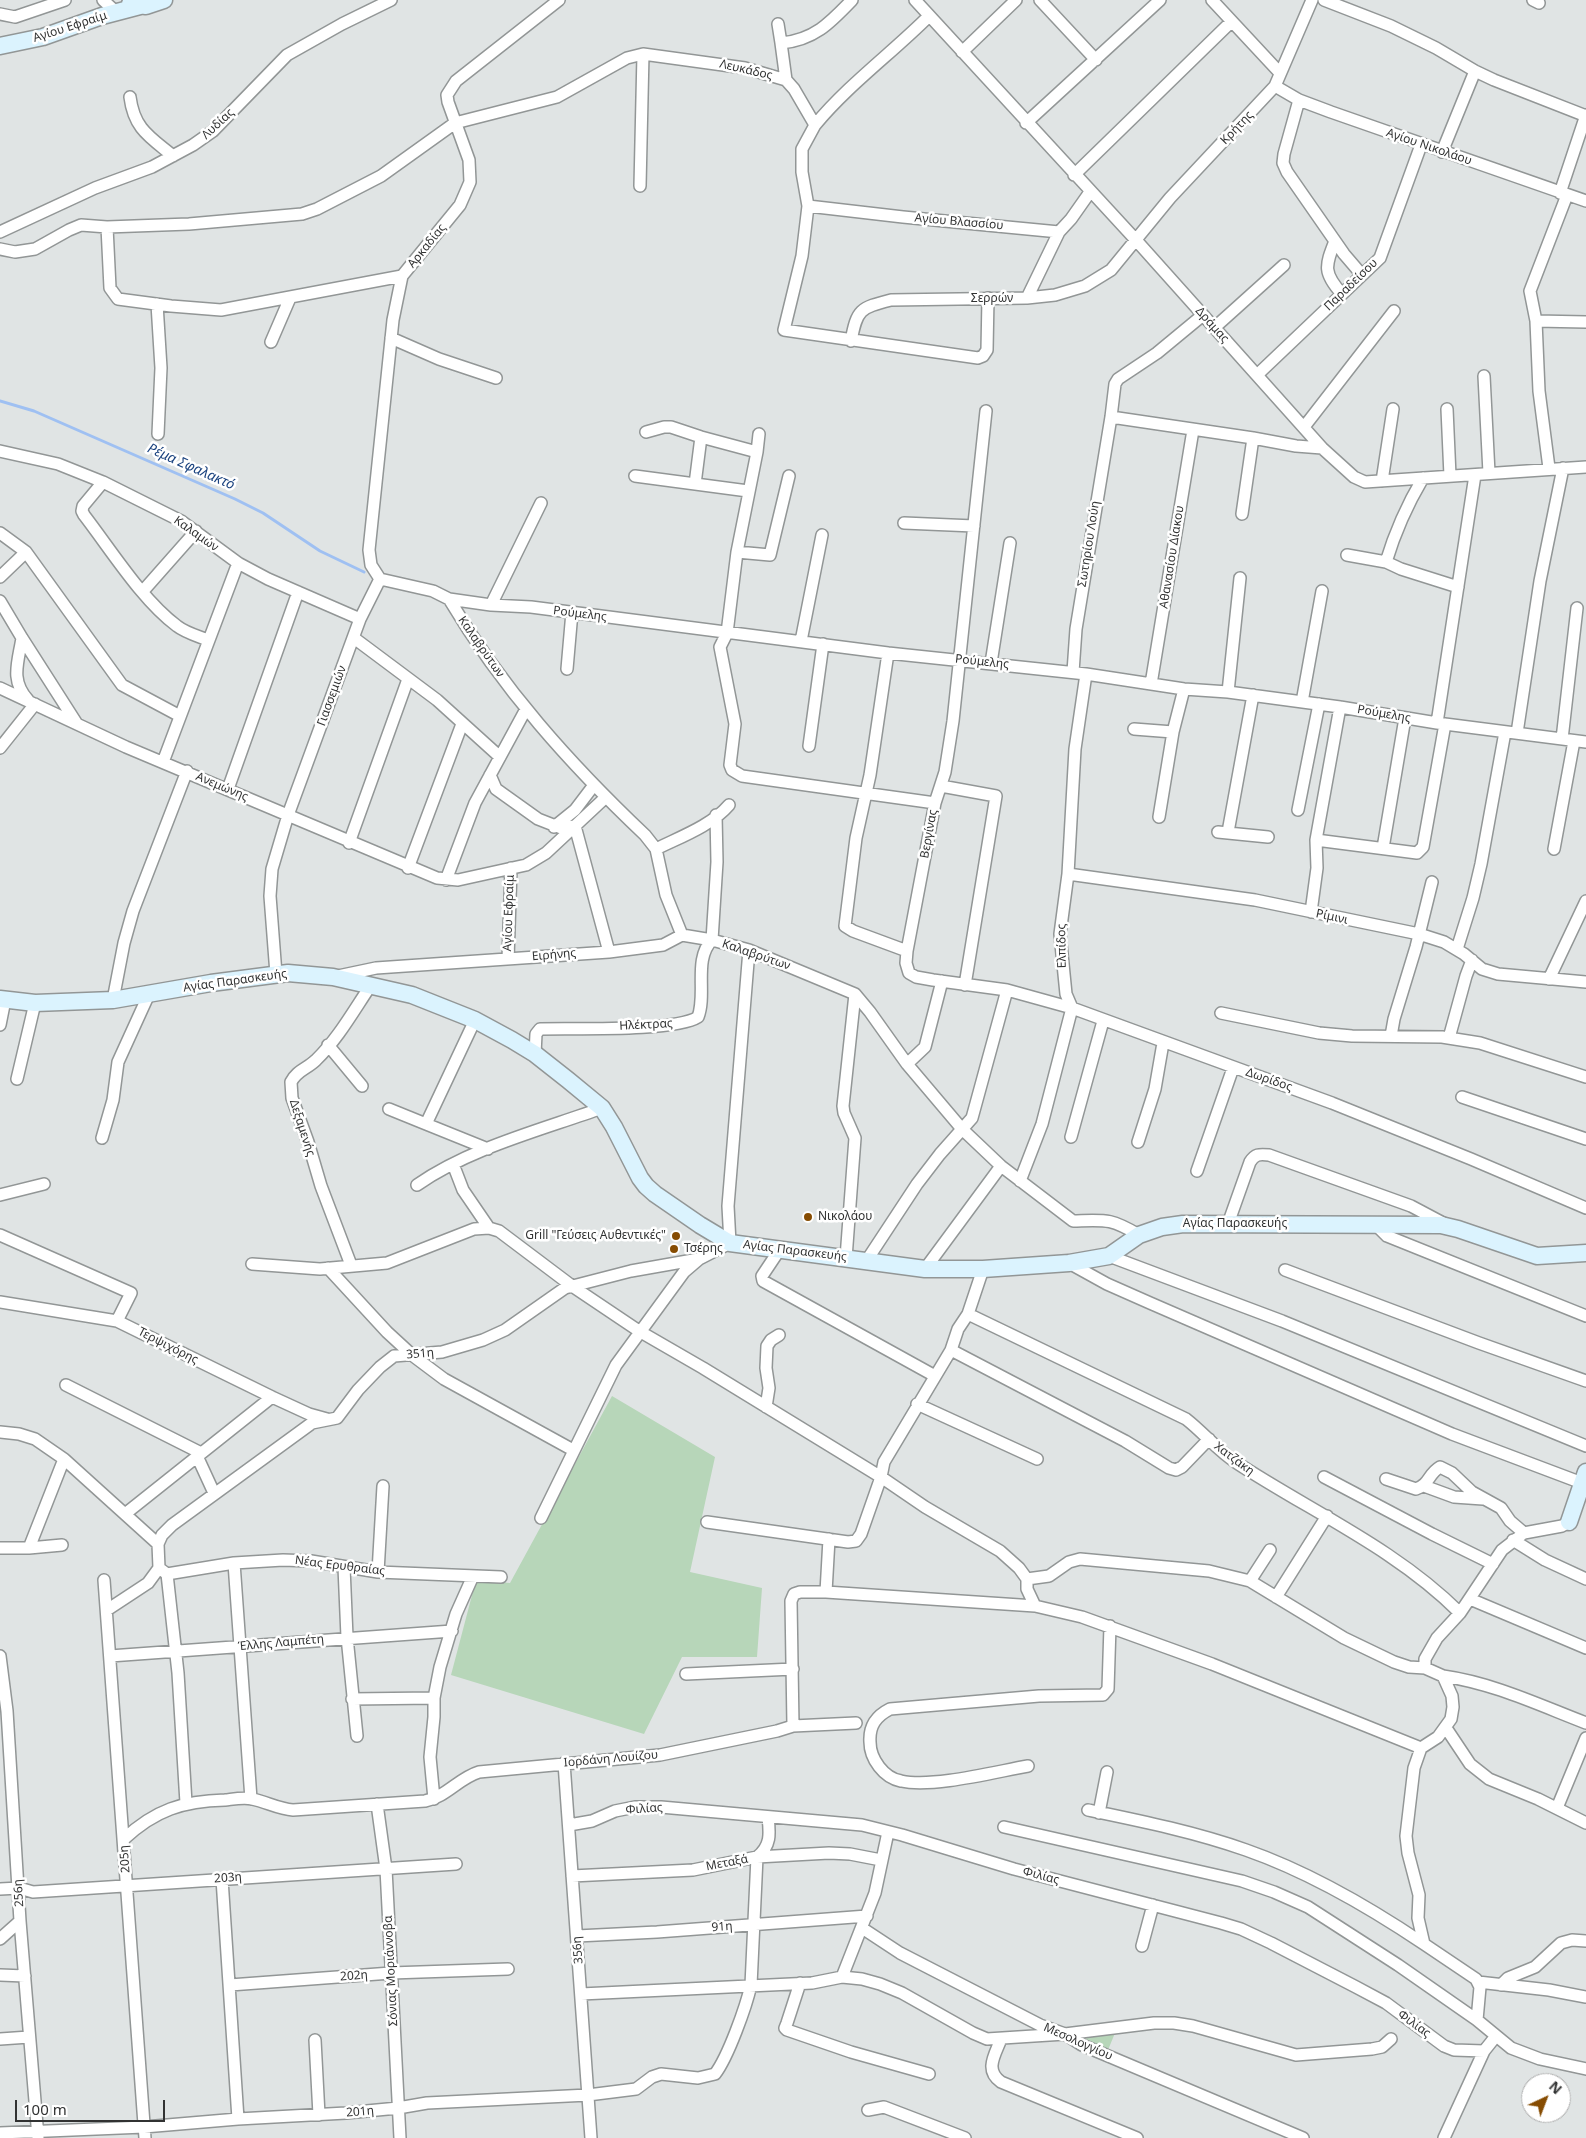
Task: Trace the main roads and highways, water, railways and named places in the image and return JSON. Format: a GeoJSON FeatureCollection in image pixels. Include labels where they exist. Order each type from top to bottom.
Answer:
{"type":"FeatureCollection","features":[{"type":"Feature","properties":{"kind":"waterway","name":"Ρέμα Σφαλακτό"},"geometry":{"type":"LineString","coordinates":[[0,401],[34,411],[235,499],[263,513],[320,551],[364,572]]}},
{"type":"Feature","properties":{"kind":"place","name":"Νικολάου"},"geometry":{"type":"Point","coordinates":[808,1217]}},
{"type":"Feature","properties":{"kind":"place","name":"Grill \"Γεύσεις Αυθεντικές\""},"geometry":{"type":"Point","coordinates":[676,1236]}},
{"type":"Feature","properties":{"kind":"place","name":"Τσέρης"},"geometry":{"type":"Point","coordinates":[674,1249]}}]}
